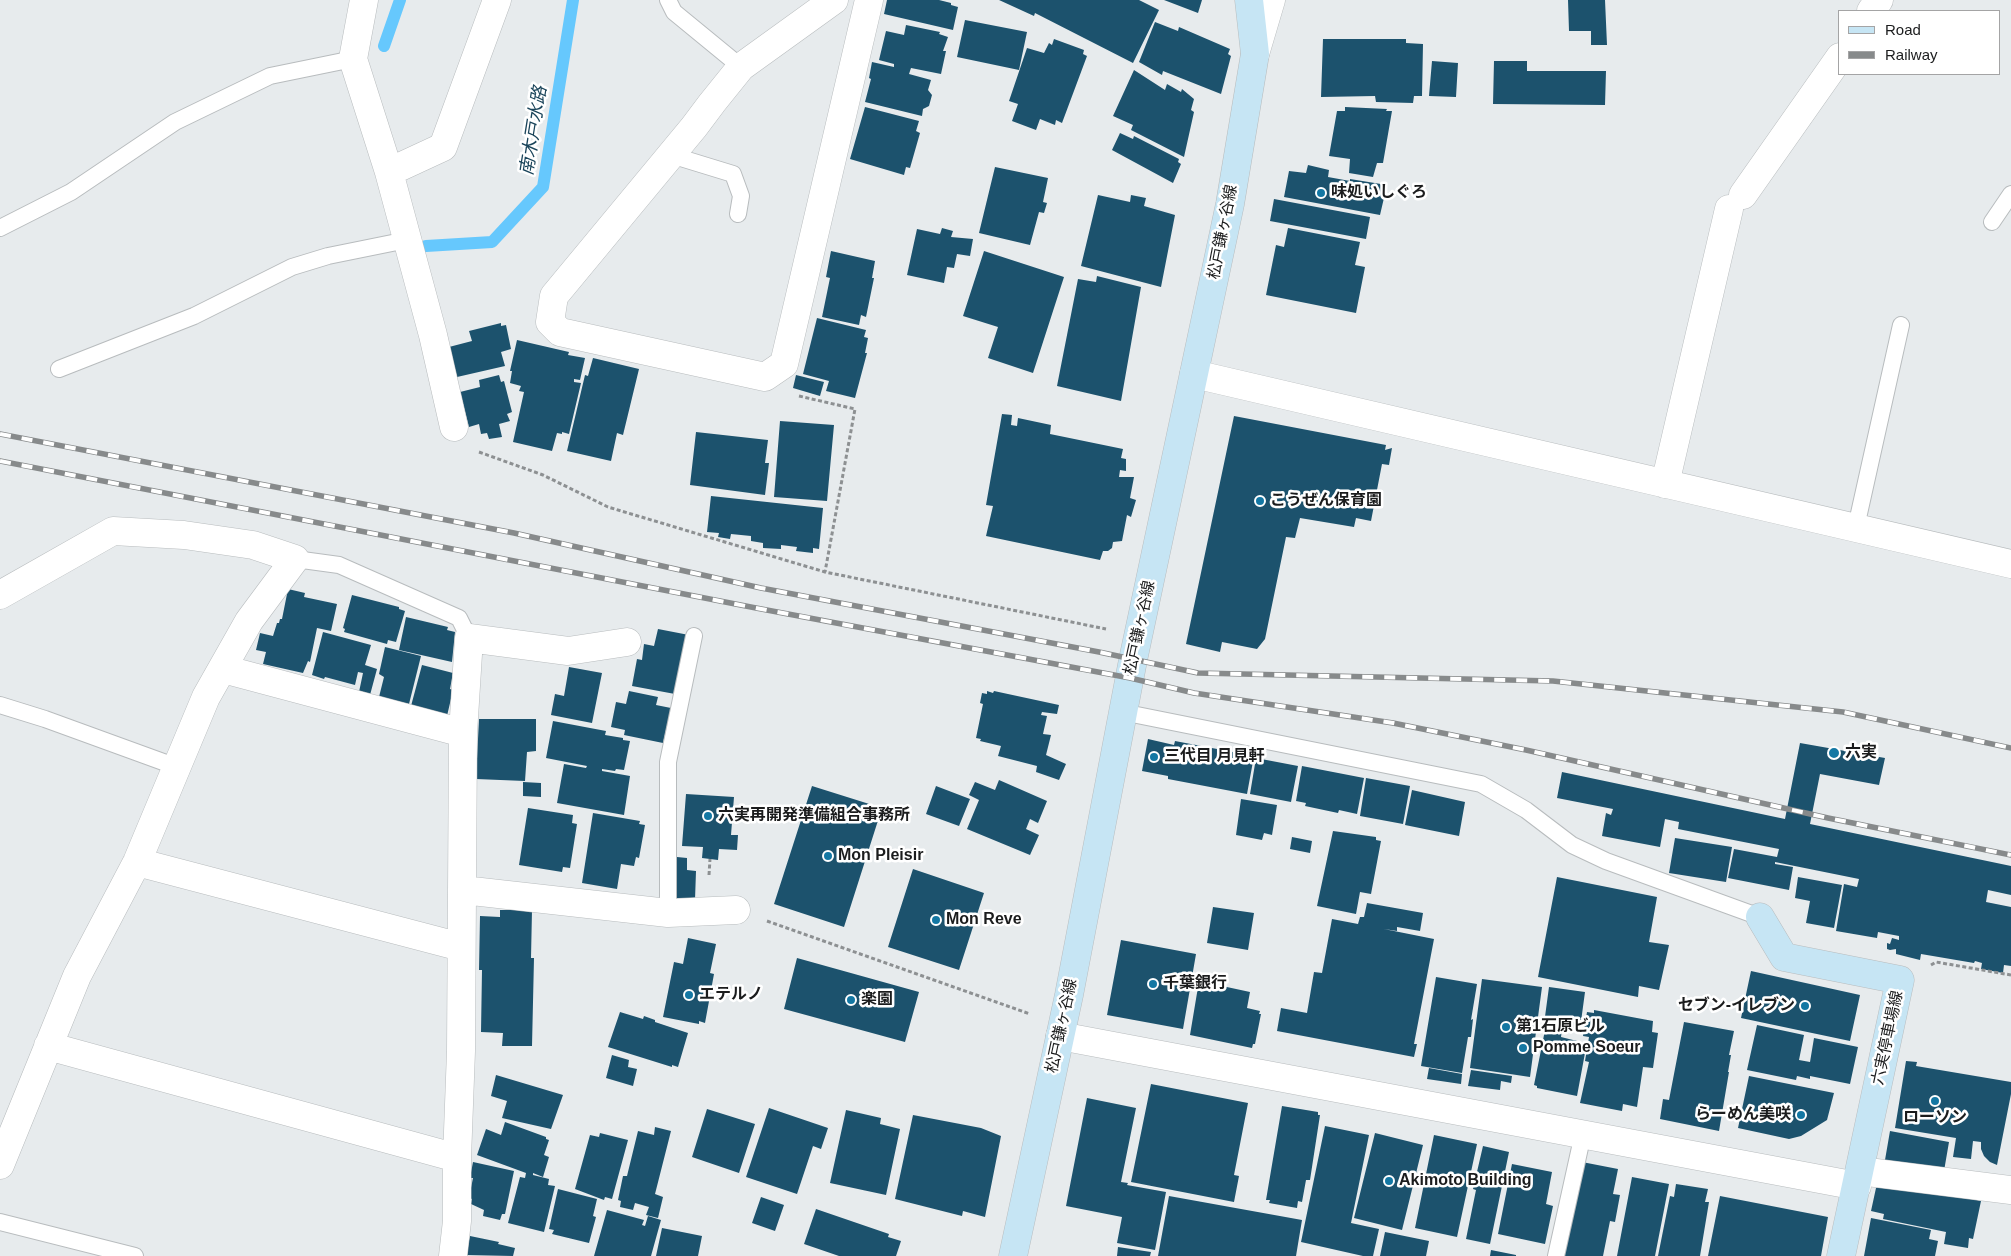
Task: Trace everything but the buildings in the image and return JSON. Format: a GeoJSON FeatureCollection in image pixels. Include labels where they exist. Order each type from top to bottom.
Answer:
{"type":"FeatureCollection","features":[{"type":"Feature","properties":{"kind":"main road","name":"松戸鎌ヶ谷線"},"geometry":{"type":"LineString","coordinates":[[1013,1256],[1069,995],[1122,712],[1230,204],[1255,54],[1249,0]]}},
{"type":"Feature","properties":{"kind":"main road","name":"六実停車場線"},"geometry":{"type":"LineString","coordinates":[[1760,917],[1784,956],[1900,980],[1842,1256]]}},
{"type":"Feature","properties":{"kind":"street"},"geometry":{"type":"LineString","coordinates":[[364,0],[353,59],[389,172],[408,240],[433,335],[454,427]]}},
{"type":"Feature","properties":{"kind":"street"},"geometry":{"type":"LineString","coordinates":[[389,172],[443,147],[497,0]]}},
{"type":"Feature","properties":{"kind":"street"},"geometry":{"type":"LineString","coordinates":[[822,5],[741,67],[554,296],[550,322],[560,332],[765,377],[784,364],[868,0]]}},
{"type":"Feature","properties":{"kind":"street"},"geometry":{"type":"LineString","coordinates":[[1255,54],[1271,0]]}},
{"type":"Feature","properties":{"kind":"street"},"geometry":{"type":"LineString","coordinates":[[1666,484],[1736,202],[1838,60]]}},
{"type":"Feature","properties":{"kind":"street"},"geometry":{"type":"LineString","coordinates":[[1194,374],[2011,564]]}},
{"type":"Feature","properties":{"kind":"street"},"geometry":{"type":"LineString","coordinates":[[0,595],[114,531],[184,535],[253,545],[295,559],[249,621],[206,697],[137,862],[77,976],[0,1166]]}},
{"type":"Feature","properties":{"kind":"street"},"geometry":{"type":"LineString","coordinates":[[453,1256],[457,1221],[461,1051],[463,733],[469,638],[568,651],[627,642]]}},
{"type":"Feature","properties":{"kind":"street"},"geometry":{"type":"LineString","coordinates":[[223,669],[463,733]]}},
{"type":"Feature","properties":{"kind":"street"},"geometry":{"type":"LineString","coordinates":[[137,862],[462,947]]}},
{"type":"Feature","properties":{"kind":"street"},"geometry":{"type":"LineString","coordinates":[[463,890],[668,913],[736,910]]}},
{"type":"Feature","properties":{"kind":"street"},"geometry":{"type":"LineString","coordinates":[[1060,1036],[1583,1134],[1858,1178],[2011,1190]]}},
{"type":"Feature","properties":{"kind":"street"},"geometry":{"type":"LineString","coordinates":[[48,1046],[457,1158]]}},
{"type":"Feature","properties":{"kind":"lane"},"geometry":{"type":"LineString","coordinates":[[668,0],[674,12],[741,67]]}},
{"type":"Feature","properties":{"kind":"lane"},"geometry":{"type":"LineString","coordinates":[[0,228],[71,192],[175,122],[270,76],[353,59]]}},
{"type":"Feature","properties":{"kind":"lane"},"geometry":{"type":"LineString","coordinates":[[671,155],[733,174],[741,196],[738,214]]}},
{"type":"Feature","properties":{"kind":"lane"},"geometry":{"type":"LineString","coordinates":[[1992,222],[2011,194]]}},
{"type":"Feature","properties":{"kind":"lane"},"geometry":{"type":"LineString","coordinates":[[59,369],[194,316],[292,267],[328,256],[408,240]]}},
{"type":"Feature","properties":{"kind":"lane"},"geometry":{"type":"LineString","coordinates":[[1856,528],[1901,325]]}},
{"type":"Feature","properties":{"kind":"lane"},"geometry":{"type":"LineString","coordinates":[[295,559],[339,565],[459,618],[469,638]]}},
{"type":"Feature","properties":{"kind":"lane"},"geometry":{"type":"LineString","coordinates":[[668,913],[668,762],[694,636]]}},
{"type":"Feature","properties":{"kind":"lane"},"geometry":{"type":"LineString","coordinates":[[0,705],[45,719],[177,767]]}},
{"type":"Feature","properties":{"kind":"lane"},"geometry":{"type":"LineString","coordinates":[[1122,712],[1481,784],[1526,810],[1572,845],[1606,861],[1760,917]]}},
{"type":"Feature","properties":{"kind":"lane"},"geometry":{"type":"LineString","coordinates":[[1556,1256],[1583,1134]]}},
{"type":"Feature","properties":{"kind":"lane"},"geometry":{"type":"LineString","coordinates":[[0,1222],[135,1256]]}},
{"type":"Feature","properties":{"kind":"path"},"geometry":{"type":"LineString","coordinates":[[765,377],[786,393],[854,410],[825,572]]}},
{"type":"Feature","properties":{"kind":"path"},"geometry":{"type":"LineString","coordinates":[[454,427],[476,451],[543,475],[608,507],[825,572],[1138,635]]}},
{"type":"Feature","properties":{"kind":"path"},"geometry":{"type":"LineString","coordinates":[[793,930],[1034,1016]]}},
{"type":"Feature","properties":{"kind":"path"},"geometry":{"type":"LineString","coordinates":[[1958,966],[1959,960]]}},
{"type":"Feature","properties":{"kind":"path"},"geometry":{"type":"LineString","coordinates":[[1900,980],[1936,962],[2011,975]]}},
{"type":"Feature","properties":{"kind":"waterway"},"geometry":{"type":"LineString","coordinates":[[384,46],[400,0]]}},
{"type":"Feature","properties":{"kind":"waterway","name":"南木戸水路"},"geometry":{"type":"LineString","coordinates":[[426,246],[492,242],[543,187],[573,0]]}},
{"type":"Feature","properties":{"kind":"railway"},"geometry":{"type":"LineString","coordinates":[[0,434],[514,533],[761,588],[1099,652],[1198,673],[1553,681],[1843,712],[2011,748]]}},
{"type":"Feature","properties":{"kind":"railway"},"geometry":{"type":"LineString","coordinates":[[0,461],[756,608],[1130,678],[1194,693],[1393,723],[1526,750],[1828,818],[2011,855]]}},
{"type":"Feature","properties":{"kind":"place","name":"味処いしぐろ"},"geometry":{"type":"Point","coordinates":[1321,193]}},
{"type":"Feature","properties":{"kind":"place","name":"こうぜん保育園"},"geometry":{"type":"Point","coordinates":[1260,501]}},
{"type":"Feature","properties":{"kind":"place","name":"六実"},"geometry":{"type":"Point","coordinates":[1834,753]}},
{"type":"Feature","properties":{"kind":"place","name":"三代目 月見軒"},"geometry":{"type":"Point","coordinates":[1154,757]}},
{"type":"Feature","properties":{"kind":"place","name":"六実再開発準備組合事務所"},"geometry":{"type":"Point","coordinates":[708,816]}},
{"type":"Feature","properties":{"kind":"place","name":"Mon Pleisir"},"geometry":{"type":"Point","coordinates":[828,856]}},
{"type":"Feature","properties":{"kind":"place","name":"Mon Reve"},"geometry":{"type":"Point","coordinates":[936,920]}},
{"type":"Feature","properties":{"kind":"place","name":"千葉銀行"},"geometry":{"type":"Point","coordinates":[1153,984]}},
{"type":"Feature","properties":{"kind":"place","name":"エテルノ"},"geometry":{"type":"Point","coordinates":[689,995]}},
{"type":"Feature","properties":{"kind":"place","name":"楽園"},"geometry":{"type":"Point","coordinates":[851,1000]}},
{"type":"Feature","properties":{"kind":"place","name":"セブン-イレブン"},"geometry":{"type":"Point","coordinates":[1805,1006]}},
{"type":"Feature","properties":{"kind":"place","name":"第1石原ビル"},"geometry":{"type":"Point","coordinates":[1506,1027]}},
{"type":"Feature","properties":{"kind":"place","name":"Pomme Soeur"},"geometry":{"type":"Point","coordinates":[1523,1048]}},
{"type":"Feature","properties":{"kind":"place","name":"ローソン"},"geometry":{"type":"Point","coordinates":[1935,1101]}},
{"type":"Feature","properties":{"kind":"place","name":"らーめん美咲"},"geometry":{"type":"Point","coordinates":[1801,1115]}},
{"type":"Feature","properties":{"kind":"place","name":"Akimoto Building"},"geometry":{"type":"Point","coordinates":[1389,1181]}}]}
